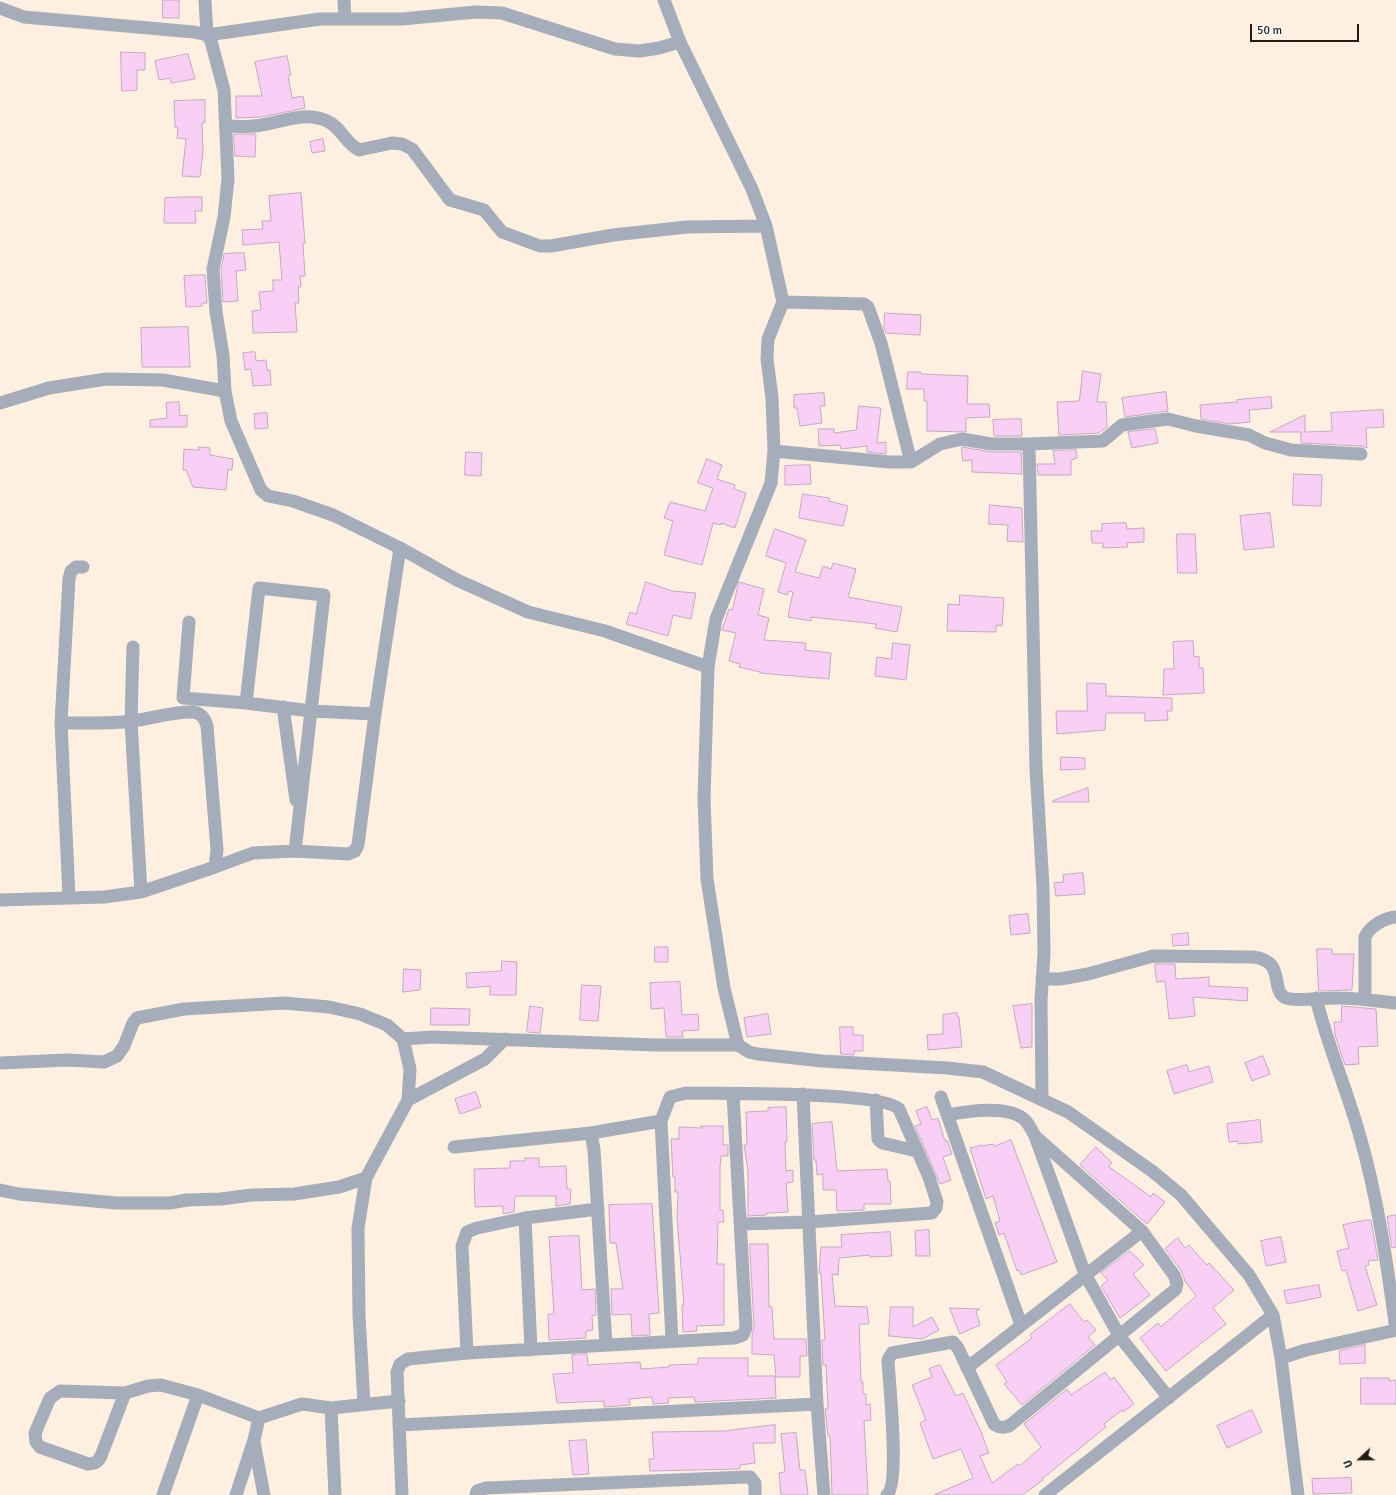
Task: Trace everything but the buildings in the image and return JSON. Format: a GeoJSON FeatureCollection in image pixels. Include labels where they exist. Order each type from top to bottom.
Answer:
{"type":"FeatureCollection","features":[{"type":"Feature","properties":{"kind":"street"},"geometry":{"type":"LineString","coordinates":[[205,0],[207,35],[214,48],[224,90],[226,126],[228,179],[224,217],[213,269],[216,312],[223,355],[225,391],[231,421],[261,490],[268,496],[293,501],[333,515],[400,548],[456,580],[528,612],[605,631],[708,667]]}},
{"type":"Feature","properties":{"kind":"street"},"geometry":{"type":"LineString","coordinates":[[344,0],[345,18]]}},
{"type":"Feature","properties":{"kind":"street"},"geometry":{"type":"LineString","coordinates":[[664,0],[680,42],[752,189],[766,226],[783,302],[768,339],[767,359],[772,398],[774,451],[771,483],[716,618],[708,667],[704,798],[707,879],[724,988],[738,1045]]}},
{"type":"Feature","properties":{"kind":"street"},"geometry":{"type":"LineString","coordinates":[[0,8],[24,17],[194,32],[207,35],[320,19],[402,19],[476,12],[502,13],[615,49],[640,51],[659,48],[680,42]]}},
{"type":"Feature","properties":{"kind":"street"},"geometry":{"type":"LineString","coordinates":[[226,126],[252,127],[304,116],[318,118],[335,126],[350,144],[359,150],[392,143],[402,144],[412,149],[420,157],[444,194],[450,200],[484,210],[502,232],[540,246],[551,246],[607,236],[687,227],[766,226]]}},
{"type":"Feature","properties":{"kind":"street"},"geometry":{"type":"LineString","coordinates":[[783,302],[864,304],[868,307],[881,343],[911,462]]}},
{"type":"Feature","properties":{"kind":"street"},"geometry":{"type":"LineString","coordinates":[[0,403],[49,388],[106,379],[163,380],[225,391]]}},
{"type":"Feature","properties":{"kind":"street"},"geometry":{"type":"LineString","coordinates":[[774,451],[889,462],[911,462],[940,444],[962,439],[991,444],[1029,444],[1102,440],[1122,425],[1168,419],[1190,425],[1249,435],[1265,443],[1291,450],[1361,454]]}},
{"type":"Feature","properties":{"kind":"street"},"geometry":{"type":"LineString","coordinates":[[1029,444],[1036,768],[1043,887],[1044,953],[1042,979],[1042,1099]]}},
{"type":"Feature","properties":{"kind":"street"},"geometry":{"type":"LineString","coordinates":[[0,900],[104,897],[141,892],[253,853],[295,851],[348,854],[355,852],[358,845],[375,714],[400,548]]}},
{"type":"Feature","properties":{"kind":"street"},"geometry":{"type":"LineString","coordinates":[[69,897],[60,723],[69,579],[71,571],[76,567],[83,567]]}},
{"type":"Feature","properties":{"kind":"street"},"geometry":{"type":"LineString","coordinates":[[246,703],[259,588],[324,596],[295,851]]}},
{"type":"Feature","properties":{"kind":"street"},"geometry":{"type":"LineString","coordinates":[[189,622],[183,698],[246,703],[311,711],[375,714]]}},
{"type":"Feature","properties":{"kind":"street"},"geometry":{"type":"LineString","coordinates":[[133,647],[131,722],[141,892]]}},
{"type":"Feature","properties":{"kind":"street"},"geometry":{"type":"LineString","coordinates":[[283,707],[298,820]]}},
{"type":"Feature","properties":{"kind":"street"},"geometry":{"type":"LineString","coordinates":[[60,723],[131,722],[194,712],[204,718],[207,726],[217,850],[215,866]]}},
{"type":"Feature","properties":{"kind":"street"},"geometry":{"type":"LineString","coordinates":[[1365,1000],[1365,937],[1377,924],[1396,917]]}},
{"type":"Feature","properties":{"kind":"street"},"geometry":{"type":"LineString","coordinates":[[1042,979],[1060,979],[1088,974],[1153,956],[1253,957],[1267,960],[1274,968],[1280,992],[1285,997],[1298,999],[1316,998],[1365,1000],[1396,1003]]}},
{"type":"Feature","properties":{"kind":"street"},"geometry":{"type":"LineString","coordinates":[[1281,1358],[1306,1350],[1396,1330],[1380,1222],[1359,1133],[1322,1025],[1316,998]]}},
{"type":"Feature","properties":{"kind":"street"},"geometry":{"type":"LineString","coordinates":[[0,1063],[67,1060],[104,1062],[117,1056],[124,1046],[132,1023],[137,1018],[184,1009],[238,1004],[284,1003],[329,1007],[360,1014],[387,1025],[403,1039],[410,1068],[408,1100],[366,1178],[358,1228],[359,1315],[364,1404]]}},
{"type":"Feature","properties":{"kind":"street"},"geometry":{"type":"LineString","coordinates":[[403,1039],[433,1037],[505,1038],[656,1045],[738,1045],[749,1052],[758,1054],[822,1061],[947,1068],[983,1072],[1068,1112],[1102,1135],[1181,1195],[1249,1275],[1273,1315],[1281,1358],[1298,1495]]}},
{"type":"Feature","properties":{"kind":"street"},"geometry":{"type":"LineString","coordinates":[[408,1100],[485,1059],[505,1038]]}},
{"type":"Feature","properties":{"kind":"street"},"geometry":{"type":"LineString","coordinates":[[672,1341],[661,1121],[670,1097],[677,1094],[803,1094],[876,1100],[890,1103],[899,1109],[918,1151],[937,1202],[935,1211],[932,1213],[809,1222],[742,1224]]}},
{"type":"Feature","properties":{"kind":"street"},"geometry":{"type":"LineString","coordinates":[[402,1495],[397,1372],[400,1364],[408,1359],[467,1353],[734,1338],[743,1335],[745,1331],[742,1224],[733,1094]]}},
{"type":"Feature","properties":{"kind":"street"},"geometry":{"type":"LineString","coordinates":[[803,1094],[817,1404],[824,1495]]}},
{"type":"Feature","properties":{"kind":"street"},"geometry":{"type":"LineString","coordinates":[[941,1097],[1021,1325]]}},
{"type":"Feature","properties":{"kind":"street"},"geometry":{"type":"LineString","coordinates":[[876,1100],[878,1140],[882,1143],[918,1151]]}},
{"type":"Feature","properties":{"kind":"street"},"geometry":{"type":"LineString","coordinates":[[948,1115],[999,1110],[1014,1114],[1025,1120],[1035,1136],[1086,1274],[1120,1337],[1169,1398]]}},
{"type":"Feature","properties":{"kind":"street"},"geometry":{"type":"LineString","coordinates":[[454,1147],[591,1133],[661,1121]]}},
{"type":"Feature","properties":{"kind":"street"},"geometry":{"type":"LineString","coordinates":[[591,1133],[594,1150],[606,1345]]}},
{"type":"Feature","properties":{"kind":"street"},"geometry":{"type":"LineString","coordinates":[[887,1495],[890,1493],[894,1480],[888,1357],[894,1352],[950,1341],[956,1344],[966,1368],[994,1424],[997,1427],[1005,1427],[1009,1426],[1120,1337],[1176,1289],[1177,1283],[1174,1276],[1142,1231],[1035,1136]]}},
{"type":"Feature","properties":{"kind":"street"},"geometry":{"type":"LineString","coordinates":[[0,1190],[19,1194],[116,1203],[170,1204],[187,1200],[221,1199],[252,1195],[294,1194],[339,1187],[366,1178]]}},
{"type":"Feature","properties":{"kind":"street"},"geometry":{"type":"LineString","coordinates":[[467,1353],[462,1246],[463,1239],[467,1232],[470,1230],[525,1218],[598,1209]]}},
{"type":"Feature","properties":{"kind":"street"},"geometry":{"type":"LineString","coordinates":[[525,1218],[531,1350]]}},
{"type":"Feature","properties":{"kind":"street"},"geometry":{"type":"LineString","coordinates":[[966,1368],[1142,1231]]}},
{"type":"Feature","properties":{"kind":"street"},"geometry":{"type":"LineString","coordinates":[[1045,1495],[1273,1315]]}},
{"type":"Feature","properties":{"kind":"street"},"geometry":{"type":"LineString","coordinates":[[125,1393],[98,1462],[88,1464],[40,1447],[36,1442],[36,1433],[50,1398],[60,1391],[125,1393],[148,1386],[161,1385],[198,1395],[259,1418],[302,1404],[331,1408],[399,1401]]}},
{"type":"Feature","properties":{"kind":"street"},"geometry":{"type":"LineString","coordinates":[[163,1495],[198,1395]]}},
{"type":"Feature","properties":{"kind":"street"},"geometry":{"type":"LineString","coordinates":[[399,1425],[817,1404]]}},
{"type":"Feature","properties":{"kind":"street"},"geometry":{"type":"LineString","coordinates":[[331,1408],[335,1495]]}},
{"type":"Feature","properties":{"kind":"street"},"geometry":{"type":"LineString","coordinates":[[236,1495],[254,1440],[259,1418]]}},
{"type":"Feature","properties":{"kind":"street"},"geometry":{"type":"LineString","coordinates":[[254,1440],[264,1495]]}},
{"type":"Feature","properties":{"kind":"street"},"geometry":{"type":"LineString","coordinates":[[476,1495],[477,1491],[486,1488],[750,1477],[755,1483],[755,1495]]}}]}
